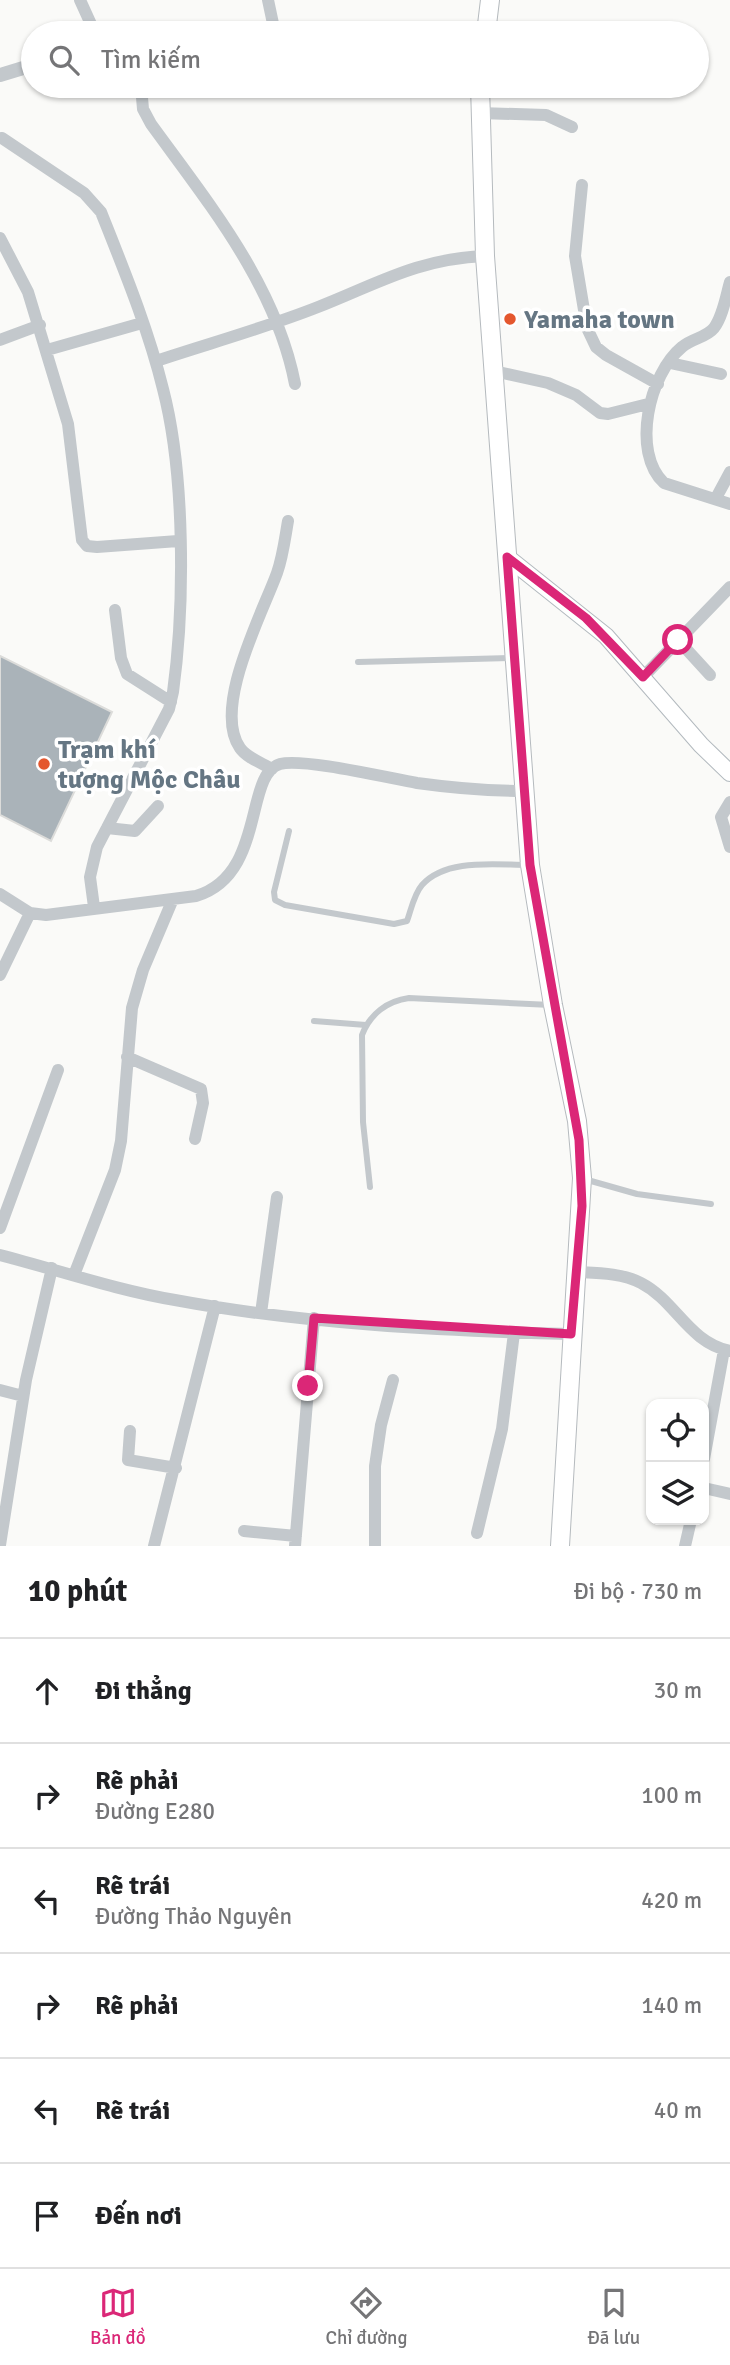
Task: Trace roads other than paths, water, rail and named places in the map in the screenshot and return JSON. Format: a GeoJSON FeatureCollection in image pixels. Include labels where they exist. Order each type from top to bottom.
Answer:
{"type":"FeatureCollection","features":[{"type":"Feature","properties":{"kind":"main road"},"geometry":{"type":"LineString","coordinates":[[487,21],[490,0]]}},
{"type":"Feature","properties":{"kind":"main road"},"geometry":{"type":"LineString","coordinates":[[480,98],[485,256],[530,865],[553,1005],[577,1121],[582,1178],[560,1546]]}},
{"type":"Feature","properties":{"kind":"main road"},"geometry":{"type":"LineString","coordinates":[[507,557],[586,618],[643,677],[701,745],[730,773]]}},
{"type":"Feature","properties":{"kind":"street"},"geometry":{"type":"LineString","coordinates":[[80,0],[90,21]]}},
{"type":"Feature","properties":{"kind":"street"},"geometry":{"type":"LineString","coordinates":[[268,0],[272,21]]}},
{"type":"Feature","properties":{"kind":"street"},"geometry":{"type":"LineString","coordinates":[[0,75],[21,69]]}},
{"type":"Feature","properties":{"kind":"street"},"geometry":{"type":"LineString","coordinates":[[142,98],[143,109],[151,124],[226,231],[278,320],[295,384]]}},
{"type":"Feature","properties":{"kind":"street"},"geometry":{"type":"LineString","coordinates":[[479,113],[546,115],[572,127]]}},
{"type":"Feature","properties":{"kind":"street"},"geometry":{"type":"LineString","coordinates":[[2,138],[84,193],[101,212],[156,361],[175,459],[178,630],[171,702],[91,864],[94,908]]}},
{"type":"Feature","properties":{"kind":"street"},"geometry":{"type":"LineString","coordinates":[[582,185],[575,256],[587,328],[596,347],[606,355],[658,384]]}},
{"type":"Feature","properties":{"kind":"street"},"geometry":{"type":"LineString","coordinates":[[0,238],[28,292],[47,350],[73,447],[82,540],[87,546],[97,547],[178,541]]}},
{"type":"Feature","properties":{"kind":"street"},"geometry":{"type":"LineString","coordinates":[[156,361],[317,308],[418,266],[452,258],[485,256]]}},
{"type":"Feature","properties":{"kind":"street"},"geometry":{"type":"LineString","coordinates":[[730,282],[716,325],[709,333],[682,346],[670,363],[648,404],[646,425],[657,477],[674,488],[730,504]]}},
{"type":"Feature","properties":{"kind":"street"},"geometry":{"type":"LineString","coordinates":[[47,350],[142,323]]}},
{"type":"Feature","properties":{"kind":"street"},"geometry":{"type":"LineString","coordinates":[[0,340],[40,325]]}},
{"type":"Feature","properties":{"kind":"street"},"geometry":{"type":"LineString","coordinates":[[670,363],[721,374]]}},
{"type":"Feature","properties":{"kind":"street"},"geometry":{"type":"LineString","coordinates":[[494,371],[548,383],[576,395],[600,413],[608,414],[648,404]]}},
{"type":"Feature","properties":{"kind":"street"},"geometry":{"type":"LineString","coordinates":[[716,498],[730,472]]}},
{"type":"Feature","properties":{"kind":"street"},"geometry":{"type":"LineString","coordinates":[[272,769],[240,748],[233,728],[233,696],[243,659],[282,556],[288,520]]}},
{"type":"Feature","properties":{"kind":"street"},"geometry":{"type":"LineString","coordinates":[[643,677],[730,587]]}},
{"type":"Feature","properties":{"kind":"street"},"geometry":{"type":"LineString","coordinates":[[115,610],[127,674],[171,702]]}},
{"type":"Feature","properties":{"kind":"street"},"geometry":{"type":"LineString","coordinates":[[678,640],[710,674]]}},
{"type":"Feature","properties":{"kind":"street"},"geometry":{"type":"LineString","coordinates":[[0,894],[30,913],[46,915],[173,899],[212,891],[231,875],[239,861],[257,802],[272,769],[280,764],[315,765],[433,785],[524,791]]}},
{"type":"Feature","properties":{"kind":"street"},"geometry":{"type":"LineString","coordinates":[[730,802],[721,817],[730,847]]}},
{"type":"Feature","properties":{"kind":"street"},"geometry":{"type":"LineString","coordinates":[[107,828],[135,831],[158,806]]}},
{"type":"Feature","properties":{"kind":"street"},"geometry":{"type":"LineString","coordinates":[[74,1275],[115,1170],[121,1142],[127,1056],[137,988],[173,899]]}},
{"type":"Feature","properties":{"kind":"street"},"geometry":{"type":"LineString","coordinates":[[0,975],[5,954],[30,913]]}},
{"type":"Feature","properties":{"kind":"street"},"geometry":{"type":"LineString","coordinates":[[127,1056],[201,1089],[203,1103],[195,1139]]}},
{"type":"Feature","properties":{"kind":"street"},"geometry":{"type":"LineString","coordinates":[[0,1228],[58,1070]]}},
{"type":"Feature","properties":{"kind":"street"},"geometry":{"type":"LineString","coordinates":[[261,1313],[277,1197]]}},
{"type":"Feature","properties":{"kind":"street"},"geometry":{"type":"LineString","coordinates":[[0,1255],[151,1295],[261,1313],[514,1333],[571,1334]]}},
{"type":"Feature","properties":{"kind":"street"},"geometry":{"type":"LineString","coordinates":[[0,1545],[23,1396],[52,1268]]}},
{"type":"Feature","properties":{"kind":"street"},"geometry":{"type":"LineString","coordinates":[[577,1272],[612,1275],[641,1283],[696,1336],[727,1351],[709,1436]]}},
{"type":"Feature","properties":{"kind":"street"},"geometry":{"type":"LineString","coordinates":[[155,1546],[215,1306]]}},
{"type":"Feature","properties":{"kind":"street"},"geometry":{"type":"LineString","coordinates":[[244,1531],[296,1541],[314,1318]]}},
{"type":"Feature","properties":{"kind":"street"},"geometry":{"type":"LineString","coordinates":[[477,1533],[502,1429],[514,1333]]}},
{"type":"Feature","properties":{"kind":"street"},"geometry":{"type":"LineString","coordinates":[[374,1546],[375,1466],[381,1425],[393,1380]]}},
{"type":"Feature","properties":{"kind":"street"},"geometry":{"type":"LineString","coordinates":[[0,1390],[23,1396]]}},
{"type":"Feature","properties":{"kind":"street"},"geometry":{"type":"LineString","coordinates":[[130,1431],[128,1460],[176,1468]]}},
{"type":"Feature","properties":{"kind":"street"},"geometry":{"type":"LineString","coordinates":[[709,1489],[730,1494]]}},
{"type":"Feature","properties":{"kind":"street"},"geometry":{"type":"LineString","coordinates":[[685,1546],[690,1525]]}},
{"type":"Feature","properties":{"kind":"lane"},"geometry":{"type":"LineString","coordinates":[[358,662],[516,658]]}},
{"type":"Feature","properties":{"kind":"lane"},"geometry":{"type":"LineString","coordinates":[[289,831],[276,878],[275,900],[285,905],[394,924],[407,921],[422,885],[445,872],[473,865],[530,865]]}},
{"type":"Feature","properties":{"kind":"lane"},"geometry":{"type":"LineString","coordinates":[[370,1187],[361,1066],[362,1035],[366,1025],[394,1000],[409,998],[553,1005]]}},
{"type":"Feature","properties":{"kind":"lane"},"geometry":{"type":"LineString","coordinates":[[314,1021],[366,1025]]}},
{"type":"Feature","properties":{"kind":"lane"},"geometry":{"type":"LineString","coordinates":[[582,1178],[637,1194],[711,1204]]}},
{"type":"Feature","properties":{"kind":"place","name":"Yamaha town"},"geometry":{"type":"Point","coordinates":[510,319]}},
{"type":"Feature","properties":{"kind":"place","name":"Trạm khí tượng Mộc Châu"},"geometry":{"type":"Point","coordinates":[44,764]}}]}
